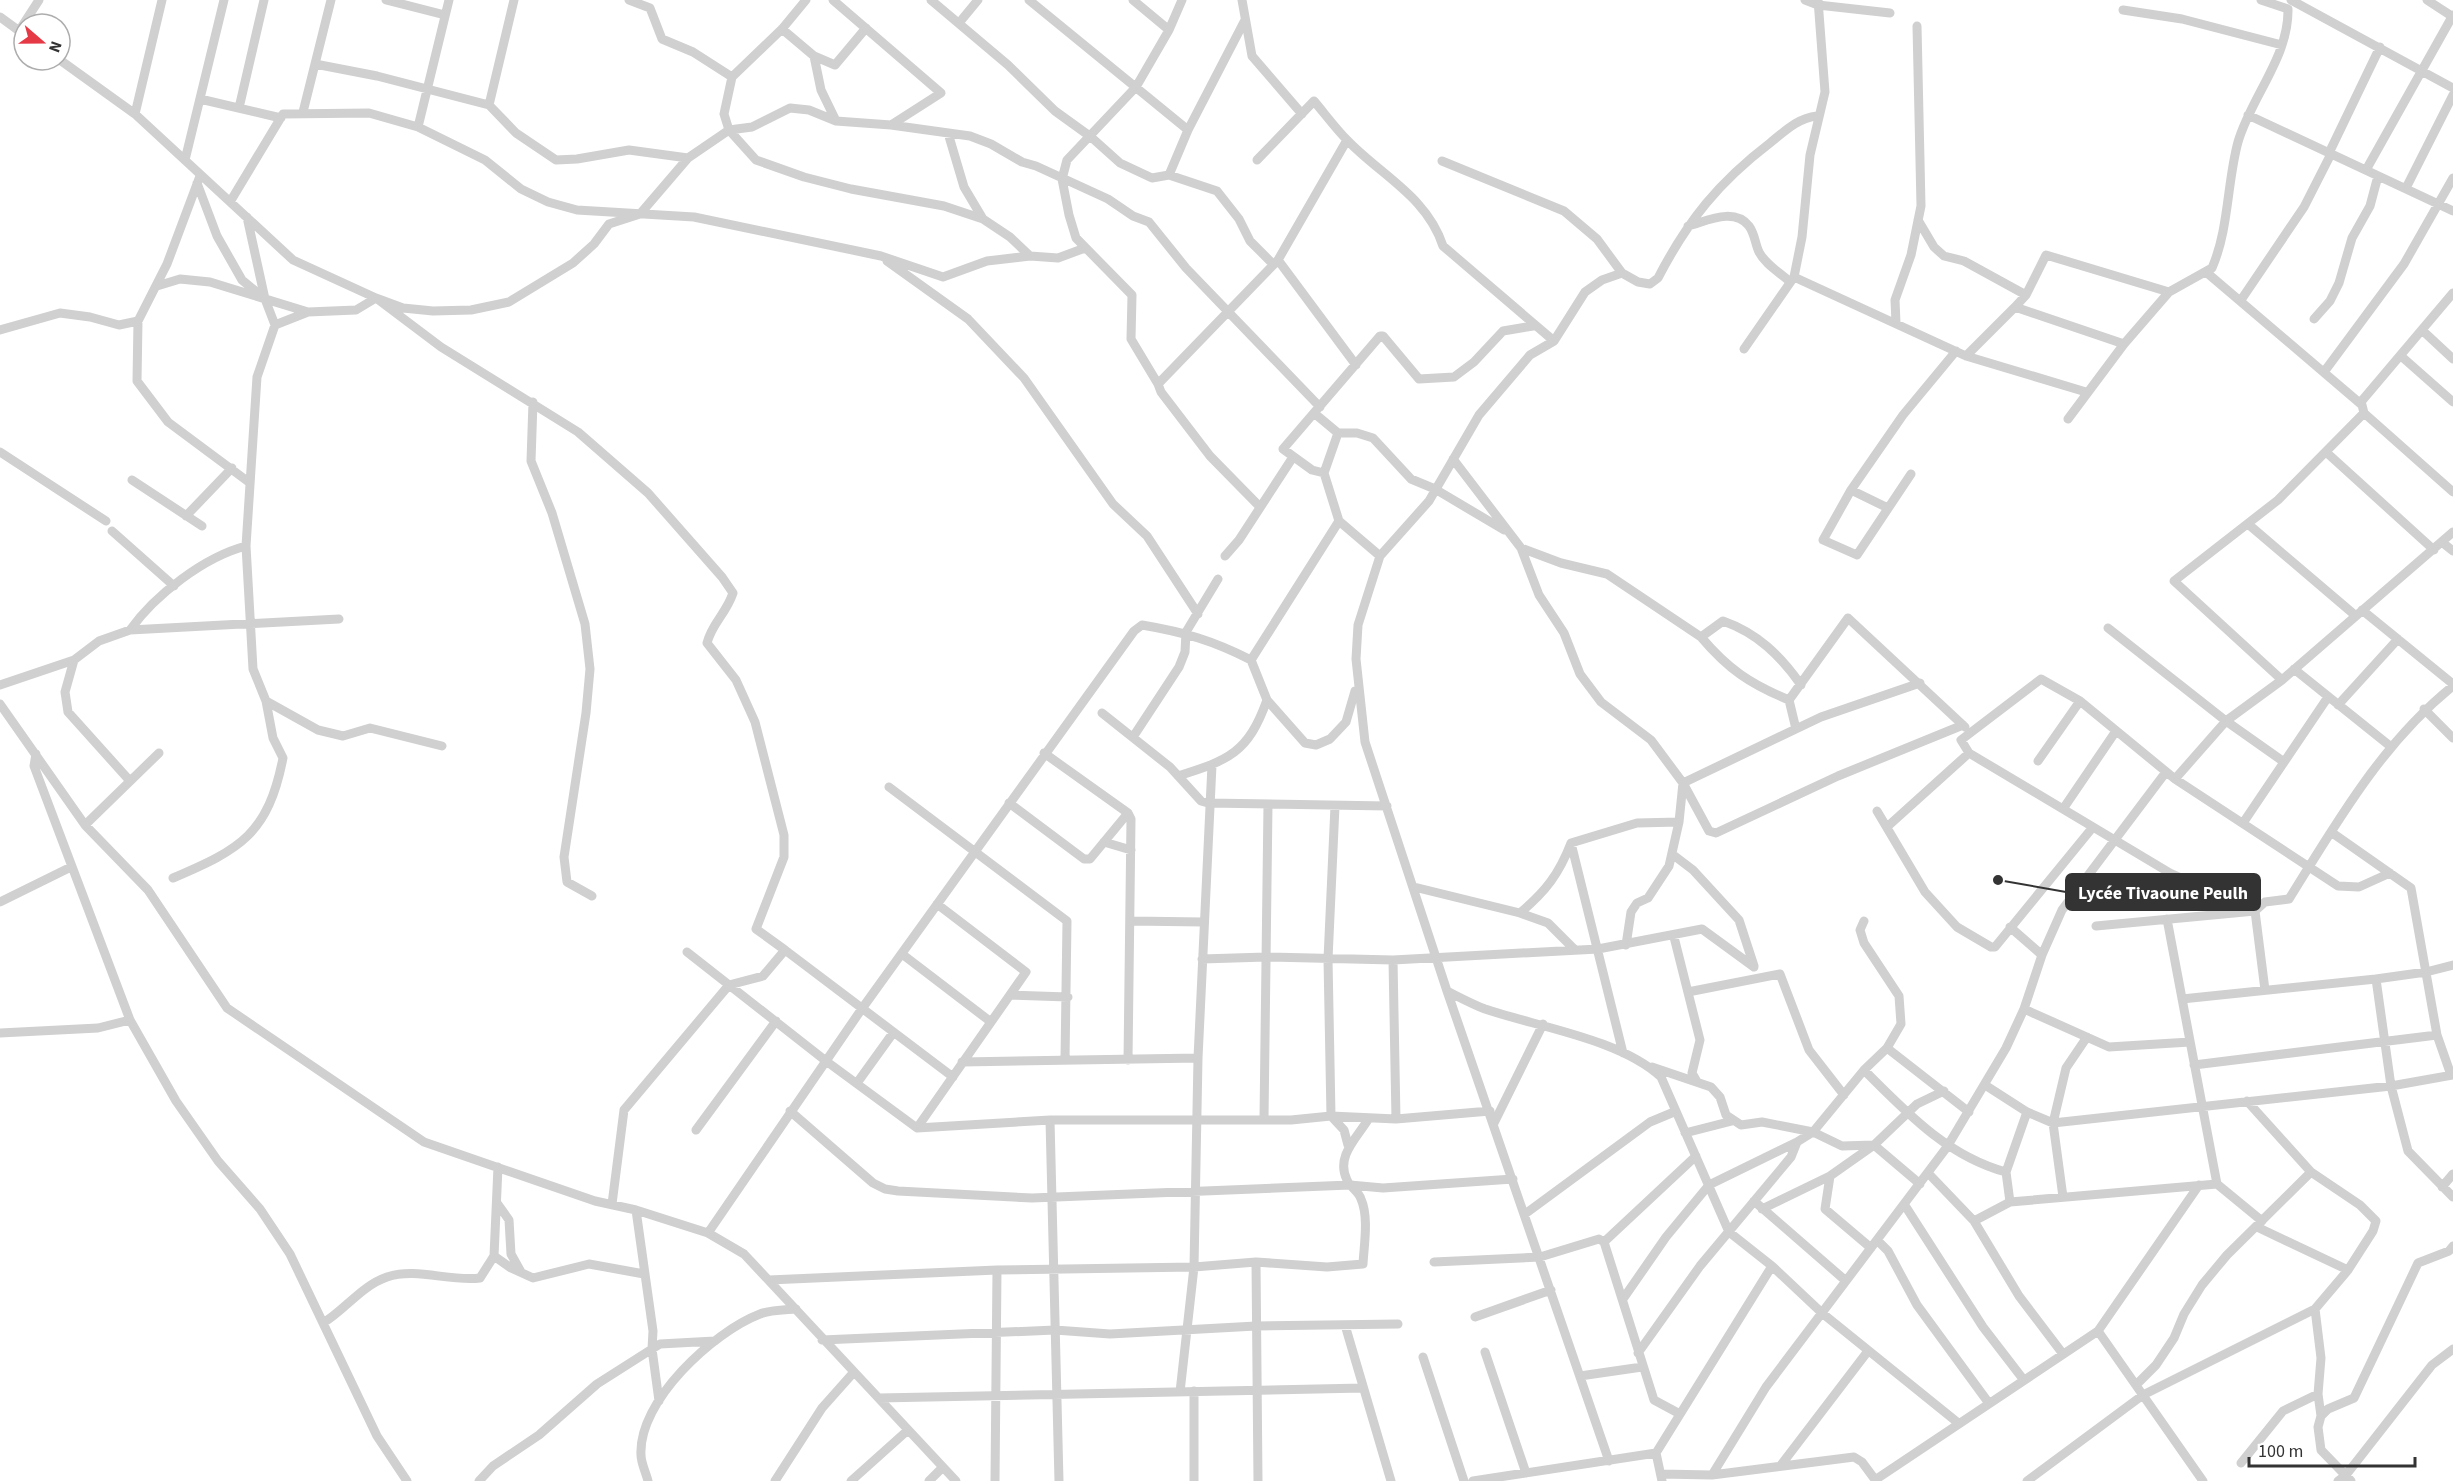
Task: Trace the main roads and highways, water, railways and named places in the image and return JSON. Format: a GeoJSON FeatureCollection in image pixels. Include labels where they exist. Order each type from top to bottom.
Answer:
{"type":"FeatureCollection","features":[{"type":"Feature","properties":{"kind":"place","name":"Lycée Tivaoune Peulh"},"geometry":{"type":"Point","coordinates":[1998,880]}}]}
